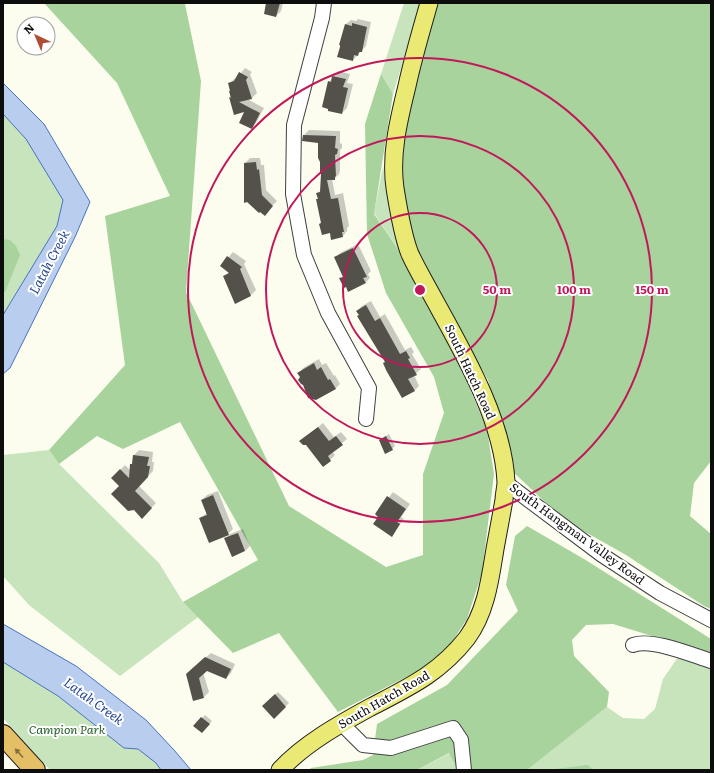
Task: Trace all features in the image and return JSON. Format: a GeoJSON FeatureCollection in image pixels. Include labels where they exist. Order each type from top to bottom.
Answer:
{"type":"FeatureCollection","features":[{"type":"Feature","properties":{"kind":"highway"},"geometry":{"type":"LineString","coordinates":[[3,735],[34,770]]}},
{"type":"Feature","properties":{"kind":"main road","name":"South Hatch Road"},"geometry":{"type":"LineString","coordinates":[[280,770],[310,744],[342,724],[402,692],[430,674],[454,654],[469,636],[479,619],[489,585],[506,483],[500,443],[491,414],[466,358],[410,253],[395,186],[394,162],[396,135],[401,108],[416,44],[429,3]]}},
{"type":"Feature","properties":{"kind":"street"},"geometry":{"type":"LineString","coordinates":[[324,3],[322,18],[294,125],[293,194],[304,255],[328,313],[369,388],[366,419]]}},
{"type":"Feature","properties":{"kind":"street","name":"South Hangman Valley Road"},"geometry":{"type":"LineString","coordinates":[[506,483],[602,555],[660,593],[711,620]]}},
{"type":"Feature","properties":{"kind":"street"},"geometry":{"type":"LineString","coordinates":[[633,645],[647,643],[680,651],[711,661]]}},
{"type":"Feature","properties":{"kind":"street"},"geometry":{"type":"LineString","coordinates":[[342,724],[363,745],[391,748],[453,728],[461,740],[464,770]]}},
{"type":"Feature","properties":{"kind":"green space"},"geometry":{"type":"Polygon","coordinates":[[[44,3],[185,4],[201,81],[186,292],[289,506],[386,567],[423,555],[423,474],[444,413],[434,377],[386,293],[367,234],[365,124],[381,74],[393,94],[374,214],[404,258],[466,379],[487,430],[494,474],[482,573],[467,619],[446,651],[422,669],[338,712],[279,633],[233,653],[183,602],[258,560],[180,422],[123,449],[97,436],[59,464],[49,450],[125,365],[105,216],[170,196],[117,83],[44,3]]]}},
{"type":"Feature","properties":{"kind":"green space"},"geometry":{"type":"Polygon","coordinates":[[[404,3],[421,3],[393,94],[381,74],[404,3]]]}},
{"type":"Feature","properties":{"kind":"green space"},"geometry":{"type":"Polygon","coordinates":[[[436,3],[711,3],[711,461],[694,483],[690,516],[711,534],[711,609],[704,606],[626,555],[564,520],[510,469],[488,380],[455,323],[411,234],[402,190],[402,145],[412,82],[436,3]]]}},
{"type":"Feature","properties":{"kind":"green space"},"geometry":{"type":"Polygon","coordinates":[[[3,98],[75,199],[3,348],[3,98]]]}},
{"type":"Feature","properties":{"kind":"green space"},"geometry":{"type":"Polygon","coordinates":[[[383,166],[390,214],[404,258],[374,213],[383,166]]]}},
{"type":"Feature","properties":{"kind":"green space"},"geometry":{"type":"Polygon","coordinates":[[[3,239],[10,240],[16,246],[20,255],[5,292],[3,292],[3,239]]]}},
{"type":"Feature","properties":{"kind":"green space"},"geometry":{"type":"Polygon","coordinates":[[[49,450],[59,464],[159,563],[183,602],[198,617],[120,676],[29,605],[3,576],[3,455],[49,450]]]}},
{"type":"Feature","properties":{"kind":"green space"},"geometry":{"type":"Polygon","coordinates":[[[527,526],[584,559],[711,639],[711,653],[613,624],[586,625],[572,640],[574,656],[609,692],[607,707],[527,770],[458,770],[449,753],[417,770],[309,770],[311,768],[363,760],[373,755],[377,724],[447,685],[518,611],[506,585],[515,536],[527,526]]]}},
{"type":"Feature","properties":{"kind":"green space","name":"Campion Park"},"geometry":{"type":"Polygon","coordinates":[[[3,640],[179,770],[50,770],[3,718],[3,640]]]}},
{"type":"Feature","properties":{"kind":"green space"},"geometry":{"type":"Polygon","coordinates":[[[685,647],[711,655],[711,770],[527,770],[607,707],[623,718],[644,719],[655,709],[663,679],[685,647]]]}},
{"type":"Feature","properties":{"kind":"green space"},"geometry":{"type":"Polygon","coordinates":[[[450,753],[458,770],[417,770],[450,753]]]}},
{"type":"Feature","properties":{"kind":"green space"},"geometry":{"type":"Polygon","coordinates":[[[588,765],[593,770],[554,770],[555,769],[588,765]]]}},
{"type":"Feature","properties":{"kind":"water","name":"Latah Creek"},"geometry":{"type":"Polygon","coordinates":[[[3,83],[44,124],[90,202],[75,237],[10,368],[3,374],[3,315],[57,226],[63,200],[26,139],[3,114],[3,83]]]}},
{"type":"Feature","properties":{"kind":"water","name":"Latah Creek"},"geometry":{"type":"Polygon","coordinates":[[[3,624],[76,666],[146,720],[191,770],[161,770],[156,763],[138,749],[124,748],[58,696],[3,662],[3,624]]]}},
{"type":"Feature","properties":{"kind":"building"},"geometry":{"type":"Polygon","coordinates":[[[266,3],[280,3],[276,17],[264,14],[266,3]]]}},
{"type":"Feature","properties":{"kind":"building"},"geometry":{"type":"Polygon","coordinates":[[[352,23],[367,27],[362,52],[359,52],[358,56],[354,55],[353,61],[337,57],[345,24],[352,26],[352,23]]]}},
{"type":"Feature","properties":{"kind":"building"},"geometry":{"type":"Polygon","coordinates":[[[239,72],[248,77],[246,80],[252,99],[239,102],[260,113],[252,129],[239,123],[244,112],[234,115],[229,97],[231,98],[228,83],[234,81],[239,72]]]}},
{"type":"Feature","properties":{"kind":"building"},"geometry":{"type":"Polygon","coordinates":[[[332,76],[346,79],[343,87],[348,88],[342,114],[328,111],[328,109],[322,107],[328,81],[331,82],[332,76]]]}},
{"type":"Feature","properties":{"kind":"building"},"geometry":{"type":"Polygon","coordinates":[[[303,135],[336,136],[335,148],[338,149],[337,154],[335,155],[336,177],[335,176],[335,180],[327,180],[331,199],[338,198],[344,232],[342,232],[343,237],[331,240],[330,233],[322,235],[316,199],[318,199],[316,193],[320,192],[321,174],[320,162],[318,158],[318,143],[302,141],[303,135]]]}},
{"type":"Feature","properties":{"kind":"building"},"geometry":{"type":"Polygon","coordinates":[[[256,162],[257,170],[259,169],[262,195],[273,206],[265,216],[260,212],[259,213],[247,202],[244,203],[244,163],[256,162]]]}},
{"type":"Feature","properties":{"kind":"building"},"geometry":{"type":"Polygon","coordinates":[[[353,248],[367,277],[363,278],[366,283],[348,292],[346,287],[344,288],[339,278],[343,277],[334,257],[353,248]]]}},
{"type":"Feature","properties":{"kind":"building"},"geometry":{"type":"Polygon","coordinates":[[[227,256],[242,267],[240,269],[251,296],[235,304],[223,276],[229,273],[220,266],[227,256]]]}},
{"type":"Feature","properties":{"kind":"building"},"geometry":{"type":"Polygon","coordinates":[[[366,305],[375,321],[380,318],[400,354],[406,351],[410,358],[408,359],[417,375],[408,379],[415,391],[402,398],[386,370],[383,363],[385,362],[357,316],[359,315],[356,311],[366,305]]]}},
{"type":"Feature","properties":{"kind":"building"},"geometry":{"type":"Polygon","coordinates":[[[314,363],[317,370],[321,367],[328,380],[330,379],[336,389],[316,400],[308,398],[303,385],[298,380],[300,377],[297,373],[314,363]]]}},
{"type":"Feature","properties":{"kind":"building"},"geometry":{"type":"Polygon","coordinates":[[[318,427],[329,441],[336,436],[343,445],[328,456],[331,461],[323,467],[306,445],[303,445],[299,441],[318,427]]]}},
{"type":"Feature","properties":{"kind":"building"},"geometry":{"type":"Polygon","coordinates":[[[386,436],[393,450],[385,454],[379,440],[386,436]]]}},
{"type":"Feature","properties":{"kind":"building"},"geometry":{"type":"Polygon","coordinates":[[[133,455],[149,457],[147,466],[150,466],[148,477],[135,491],[152,508],[142,519],[134,510],[128,511],[111,494],[119,486],[111,478],[120,469],[129,478],[130,464],[132,464],[133,455]]]}},
{"type":"Feature","properties":{"kind":"building"},"geometry":{"type":"Polygon","coordinates":[[[213,495],[229,535],[209,543],[199,518],[207,515],[201,500],[213,495]]]}},
{"type":"Feature","properties":{"kind":"building"},"geometry":{"type":"Polygon","coordinates":[[[387,496],[406,509],[397,522],[400,524],[392,537],[373,524],[378,517],[375,514],[387,496]]]}},
{"type":"Feature","properties":{"kind":"building"},"geometry":{"type":"Polygon","coordinates":[[[238,533],[245,551],[232,557],[224,538],[238,533]]]}},
{"type":"Feature","properties":{"kind":"building"},"geometry":{"type":"Polygon","coordinates":[[[205,657],[231,669],[226,679],[207,671],[199,678],[204,698],[193,701],[186,674],[205,657]]]}},
{"type":"Feature","properties":{"kind":"building"},"geometry":{"type":"Polygon","coordinates":[[[275,694],[286,707],[274,719],[262,706],[275,694]]]}},
{"type":"Feature","properties":{"kind":"building"},"geometry":{"type":"Polygon","coordinates":[[[201,717],[210,724],[202,733],[193,726],[201,717]]]}}]}
